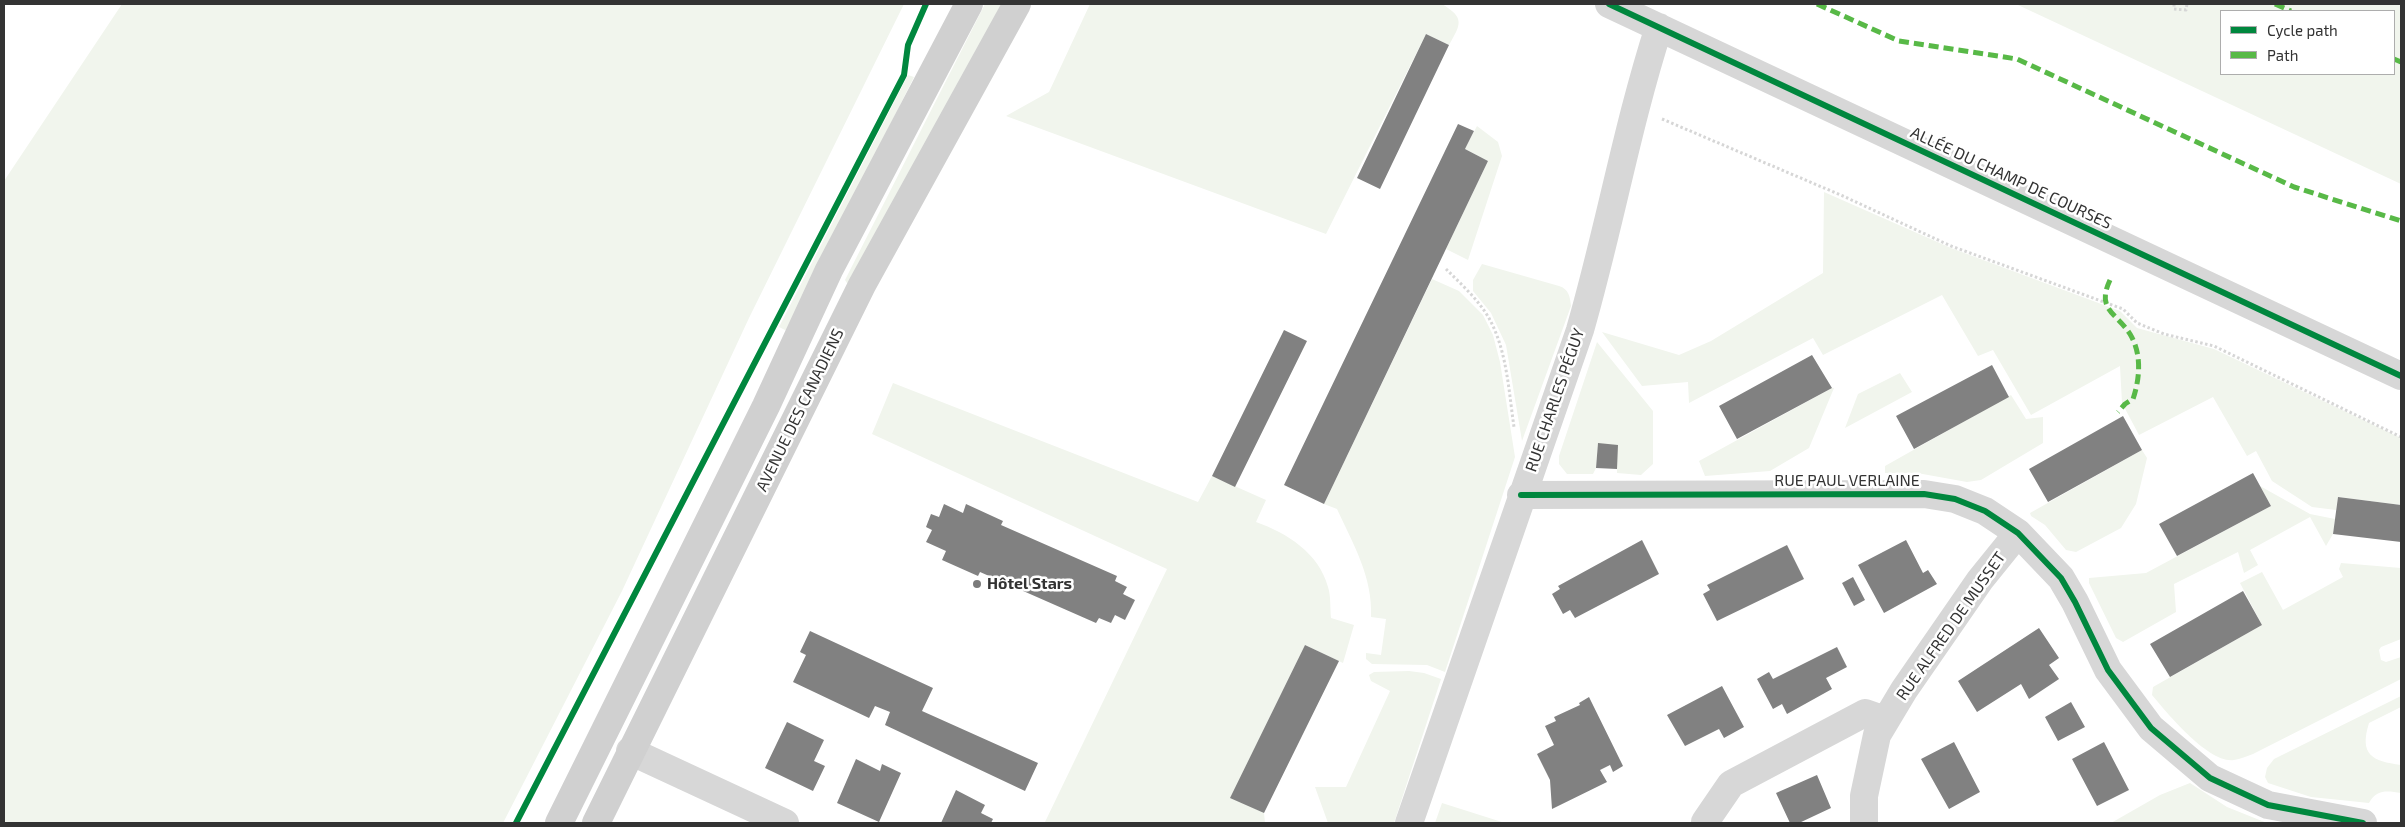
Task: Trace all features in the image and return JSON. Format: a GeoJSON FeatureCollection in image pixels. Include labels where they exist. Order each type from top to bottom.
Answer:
{"type":"FeatureCollection","features":[{"type":"Feature","properties":{"kind":"main road","name":"AVENUE DES CANADIENS"},"geometry":{"type":"LineString","coordinates":[[559,823],[773,391],[829,270],[969,4]]}},
{"type":"Feature","properties":{"kind":"main road","name":"AVENUE DES CANADIENS"},"geometry":{"type":"LineString","coordinates":[[596,823],[862,284],[1017,4]]}},
{"type":"Feature","properties":{"kind":"street","name":"ALLÉE DU CHAMP DE COURSES"},"geometry":{"type":"LineString","coordinates":[[1609,4],[2401,376]]}},
{"type":"Feature","properties":{"kind":"street","name":"RUE CHARLES PÉGUY"},"geometry":{"type":"LineString","coordinates":[[1409,823],[1521,495],[1580,330],[1594,281],[1636,108],[1659,27]]}},
{"type":"Feature","properties":{"kind":"street","name":"RUE PAUL VERLAINE"},"geometry":{"type":"LineString","coordinates":[[1521,495],[1924,494],[1955,499],[1985,511],[2018,533],[2061,578],[2075,602],[2108,670],[2151,728],[2210,778],[2268,805],[2363,823]]}},
{"type":"Feature","properties":{"kind":"street","name":"RUE ALFRED DE MUSSET"},"geometry":{"type":"LineString","coordinates":[[1864,823],[1864,796],[1877,735],[1885,720],[1980,580],[2018,533]]}},
{"type":"Feature","properties":{"kind":"street"},"geometry":{"type":"LineString","coordinates":[[1706,822],[1731,784],[1865,713],[1885,720]]}},
{"type":"Feature","properties":{"kind":"street"},"geometry":{"type":"LineString","coordinates":[[630,751],[785,823]]}},
{"type":"Feature","properties":{"kind":"path"},"geometry":{"type":"LineString","coordinates":[[2174,4],[2174,9],[2186,10],[2186,4]]}},
{"type":"Feature","properties":{"kind":"path"},"geometry":{"type":"LineString","coordinates":[[1636,108],[1843,196],[1951,246],[2124,308],[2137,323],[2146,327],[2164,334],[2214,346],[2401,437]]}},
{"type":"Feature","properties":{"kind":"path"},"geometry":{"type":"LineString","coordinates":[[1446,269],[1479,304],[1491,321],[1501,350],[1518,449],[1522,455],[1535,460]]}},
{"type":"Feature","properties":{"kind":"shaded area"},"geometry":{"type":"Polygon","coordinates":[[[122,4],[904,4],[749,318],[622,591],[503,823],[4,823],[4,181],[122,4]]]}},
{"type":"Feature","properties":{"kind":"shaded area"},"geometry":{"type":"Polygon","coordinates":[[[985,4],[1002,4],[852,283],[847,283],[845,280],[985,4]]]}},
{"type":"Feature","properties":{"kind":"shaded area"},"geometry":{"type":"Polygon","coordinates":[[[1090,4],[1442,4],[1454,13],[1459,22],[1449,45],[1426,34],[1326,234],[1006,116],[1049,92],[1090,4]]]}},
{"type":"Feature","properties":{"kind":"shaded area"},"geometry":{"type":"Polygon","coordinates":[[[1980,4],[2401,4],[2401,184],[2018,5],[1980,4]]]}},
{"type":"Feature","properties":{"kind":"shaded area"},"geometry":{"type":"Polygon","coordinates":[[[908,75],[914,77],[787,331],[779,327],[908,75]]]}},
{"type":"Feature","properties":{"kind":"shaded area"},"geometry":{"type":"Polygon","coordinates":[[[1477,126],[1498,142],[1502,156],[1468,260],[1446,249],[1488,161],[1465,149],[1477,126]]]}},
{"type":"Feature","properties":{"kind":"shaded area"},"geometry":{"type":"Polygon","coordinates":[[[1824,192],[1951,248],[2120,311],[2137,328],[2214,349],[2401,438],[2401,505],[2338,497],[2336,510],[2312,507],[2272,481],[2256,451],[2247,456],[2213,397],[2139,435],[2122,403],[2120,366],[2031,415],[1993,350],[1978,356],[1942,295],[1823,355],[1813,338],[1689,403],[1688,382],[1642,386],[1602,332],[1679,355],[1711,341],[1823,273],[1824,192]]]}},
{"type":"Feature","properties":{"kind":"shaded area"},"geometry":{"type":"Polygon","coordinates":[[[1482,264],[1562,287],[1567,291],[1570,300],[1571,306],[1522,441],[1506,345],[1491,313],[1473,291],[1473,280],[1482,264]]]}},
{"type":"Feature","properties":{"kind":"shaded area"},"geometry":{"type":"Polygon","coordinates":[[[1432,279],[1459,291],[1483,315],[1493,335],[1500,362],[1515,457],[1445,672],[1427,665],[1372,664],[1366,659],[1366,653],[1381,655],[1386,619],[1371,617],[1369,588],[1361,561],[1337,509],[1324,504],[1432,279]]]}},
{"type":"Feature","properties":{"kind":"shaded area"},"geometry":{"type":"Polygon","coordinates":[[[1597,342],[1653,411],[1653,464],[1641,475],[1617,473],[1617,469],[1598,443],[1596,468],[1593,474],[1567,474],[1559,464],[1559,456],[1597,342]]]}},
{"type":"Feature","properties":{"kind":"shaded area"},"geometry":{"type":"Polygon","coordinates":[[[1900,373],[1912,392],[1845,428],[1858,394],[1900,373]]]}},
{"type":"Feature","properties":{"kind":"shaded area"},"geometry":{"type":"Polygon","coordinates":[[[893,383],[1198,502],[1212,476],[1266,500],[1256,522],[1290,538],[1309,554],[1324,575],[1330,598],[1331,618],[1354,625],[1343,663],[1305,645],[1231,797],[1264,813],[1265,823],[1045,822],[1167,569],[872,434],[893,383]]]}},
{"type":"Feature","properties":{"kind":"shaded area"},"geometry":{"type":"Polygon","coordinates":[[[1834,388],[1809,448],[1770,471],[1705,476],[1699,461],[1834,388]]]}},
{"type":"Feature","properties":{"kind":"shaded area"},"geometry":{"type":"Polygon","coordinates":[[[2011,395],[2026,419],[2043,417],[2043,443],[1981,480],[1967,482],[1917,473],[1885,473],[1885,466],[2011,395]]]}},
{"type":"Feature","properties":{"kind":"shaded area"},"geometry":{"type":"Polygon","coordinates":[[[2142,450],[2147,458],[2136,504],[2121,528],[2076,552],[2066,550],[2045,525],[2031,516],[2030,513],[2142,450]]]}},
{"type":"Feature","properties":{"kind":"shaded area"},"geometry":{"type":"Polygon","coordinates":[[[2260,486],[2310,514],[2335,519],[2333,534],[2326,546],[2310,517],[2250,550],[2258,565],[2244,573],[2238,552],[2174,584],[2176,612],[2123,642],[2116,638],[2089,583],[2089,578],[2146,573],[2271,506],[2260,486]]]}},
{"type":"Feature","properties":{"kind":"shaded area"},"geometry":{"type":"Polygon","coordinates":[[[2341,563],[2401,568],[2401,639],[2381,647],[2379,650],[2381,660],[2386,662],[2401,657],[2401,679],[2253,754],[2234,760],[2224,759],[2201,746],[2178,725],[2152,695],[2153,687],[2262,625],[2240,583],[2262,572],[2283,610],[2343,577],[2339,569],[2341,563]]]}},
{"type":"Feature","properties":{"kind":"shaded area"},"geometry":{"type":"Polygon","coordinates":[[[1409,671],[1424,673],[1441,679],[1394,823],[1328,823],[1315,787],[1346,787],[1390,691],[1371,681],[1369,675],[1374,672],[1409,671]]]}},
{"type":"Feature","properties":{"kind":"shaded area"},"geometry":{"type":"Polygon","coordinates":[[[2401,696],[2401,707],[2369,723],[2366,742],[2367,749],[2375,758],[2401,765],[2401,793],[2379,793],[2369,803],[2311,797],[2268,783],[2265,777],[2267,768],[2274,759],[2401,696]]]}},
{"type":"Feature","properties":{"kind":"shaded area"},"geometry":{"type":"Polygon","coordinates":[[[2190,783],[2227,807],[2267,823],[2111,823],[2160,795],[2190,783]]]}},
{"type":"Feature","properties":{"kind":"shaded area"},"geometry":{"type":"Polygon","coordinates":[[[1442,803],[1505,823],[1435,823],[1442,803]]]}},
{"type":"Feature","properties":{"kind":"building"},"geometry":{"type":"Polygon","coordinates":[[[1426,34],[1449,45],[1380,189],[1357,178],[1426,34]]]}},
{"type":"Feature","properties":{"kind":"building"},"geometry":{"type":"Polygon","coordinates":[[[1458,124],[1474,131],[1465,149],[1488,161],[1324,504],[1284,485],[1458,124]]]}},
{"type":"Feature","properties":{"kind":"building"},"geometry":{"type":"Polygon","coordinates":[[[1284,330],[1307,341],[1235,487],[1212,476],[1284,330]]]}},
{"type":"Feature","properties":{"kind":"building"},"geometry":{"type":"Polygon","coordinates":[[[1812,355],[1832,388],[1737,439],[1719,406],[1812,355]]]}},
{"type":"Feature","properties":{"kind":"building"},"geometry":{"type":"Polygon","coordinates":[[[1992,365],[2009,397],[1914,449],[1896,416],[1992,365]]]}},
{"type":"Feature","properties":{"kind":"building"},"geometry":{"type":"Polygon","coordinates":[[[2123,416],[2142,450],[2048,502],[2029,469],[2123,416]]]}},
{"type":"Feature","properties":{"kind":"building"},"geometry":{"type":"Polygon","coordinates":[[[1598,443],[1618,445],[1617,469],[1596,468],[1598,443]]]}},
{"type":"Feature","properties":{"kind":"building"},"geometry":{"type":"Polygon","coordinates":[[[2253,473],[2271,506],[2177,556],[2159,524],[2253,473]]]}},
{"type":"Feature","properties":{"kind":"building"},"geometry":{"type":"Polygon","coordinates":[[[2338,497],[2401,505],[2401,542],[2333,534],[2338,497]]]}},
{"type":"Feature","properties":{"kind":"building"},"geometry":{"type":"Polygon","coordinates":[[[944,504],[963,513],[966,504],[1003,521],[1001,525],[1117,576],[1115,581],[1127,587],[1123,594],[1135,600],[1125,620],[1115,615],[1111,623],[1099,618],[1096,623],[980,572],[978,576],[942,560],[946,551],[926,542],[932,530],[926,527],[931,514],[939,517],[944,504]]]}},
{"type":"Feature","properties":{"kind":"building"},"geometry":{"type":"Polygon","coordinates":[[[1642,540],[1659,574],[1575,618],[1570,610],[1563,614],[1552,594],[1560,589],[1558,586],[1642,540]]]}},
{"type":"Feature","properties":{"kind":"building"},"geometry":{"type":"Polygon","coordinates":[[[1906,540],[1923,573],[1928,570],[1937,584],[1884,613],[1858,565],[1906,540]]]}},
{"type":"Feature","properties":{"kind":"building"},"geometry":{"type":"Polygon","coordinates":[[[1787,545],[1804,579],[1717,621],[1703,594],[1710,590],[1707,585],[1787,545]]]}},
{"type":"Feature","properties":{"kind":"building"},"geometry":{"type":"Polygon","coordinates":[[[1853,577],[1865,600],[1854,606],[1842,583],[1853,577]]]}},
{"type":"Feature","properties":{"kind":"building"},"geometry":{"type":"Polygon","coordinates":[[[2243,591],[2262,625],[2170,677],[2150,644],[2243,591]]]}},
{"type":"Feature","properties":{"kind":"building"},"geometry":{"type":"Polygon","coordinates":[[[2039,628],[2059,658],[2049,665],[2059,679],[2029,699],[2021,684],[1977,712],[1958,681],[2039,628]]]}},
{"type":"Feature","properties":{"kind":"building"},"geometry":{"type":"Polygon","coordinates":[[[810,631],[933,688],[922,711],[1038,763],[1025,791],[885,725],[890,712],[875,706],[869,718],[793,682],[806,655],[800,652],[810,631]]]}},
{"type":"Feature","properties":{"kind":"building"},"geometry":{"type":"Polygon","coordinates":[[[1305,645],[1339,661],[1264,813],[1230,798],[1305,645]]]}},
{"type":"Feature","properties":{"kind":"building"},"geometry":{"type":"Polygon","coordinates":[[[1837,647],[1847,667],[1826,678],[1832,689],[1787,714],[1782,704],[1773,709],[1757,679],[1769,672],[1773,679],[1837,647]]]}},
{"type":"Feature","properties":{"kind":"building"},"geometry":{"type":"Polygon","coordinates":[[[1722,686],[1744,727],[1724,738],[1719,729],[1685,746],[1667,715],[1722,686]]]}},
{"type":"Feature","properties":{"kind":"building"},"geometry":{"type":"Polygon","coordinates":[[[1589,697],[1623,766],[1613,772],[1610,765],[1600,770],[1607,782],[1552,809],[1550,780],[1537,754],[1554,745],[1545,726],[1556,721],[1554,717],[1580,705],[1579,703],[1589,697]]]}},
{"type":"Feature","properties":{"kind":"building"},"geometry":{"type":"Polygon","coordinates":[[[2071,702],[2085,727],[2058,741],[2045,717],[2071,702]]]}},
{"type":"Feature","properties":{"kind":"building"},"geometry":{"type":"Polygon","coordinates":[[[787,722],[824,740],[814,761],[825,766],[813,791],[765,768],[787,722]]]}},
{"type":"Feature","properties":{"kind":"building"},"geometry":{"type":"Polygon","coordinates":[[[1954,742],[1980,792],[1949,809],[1921,759],[1954,742]]]}},
{"type":"Feature","properties":{"kind":"building"},"geometry":{"type":"Polygon","coordinates":[[[2104,742],[2129,790],[2097,806],[2072,759],[2104,742]]]}},
{"type":"Feature","properties":{"kind":"building"},"geometry":{"type":"Polygon","coordinates":[[[856,759],[880,771],[882,764],[901,773],[879,822],[837,803],[856,759]]]}},
{"type":"Feature","properties":{"kind":"building"},"geometry":{"type":"Polygon","coordinates":[[[1817,775],[1831,808],[1799,823],[1790,823],[1776,793],[1817,775]]]}},
{"type":"Feature","properties":{"kind":"building"},"geometry":{"type":"Polygon","coordinates":[[[956,790],[985,805],[981,813],[993,819],[991,823],[941,823],[956,790]]]}},
{"type":"Feature","properties":{"kind":"marked path"},"geometry":{"type":"LineString","coordinates":[[1817,4],[1899,41],[2017,59],[2294,187],[2401,221]]}},
{"type":"Feature","properties":{"kind":"marked path"},"geometry":{"type":"LineString","coordinates":[[2275,4],[2289,10]]}},
{"type":"Feature","properties":{"kind":"marked path"},"geometry":{"type":"LineString","coordinates":[[2395,59],[2401,62]]}},
{"type":"Feature","properties":{"kind":"marked path"},"geometry":{"type":"LineString","coordinates":[[2110,280],[2106,290],[2106,304],[2130,334],[2137,350],[2139,366],[2133,399],[2118,412]]}},
{"type":"Feature","properties":{"kind":"cycle path"},"geometry":{"type":"LineString","coordinates":[[516,823],[904,75],[908,45],[926,4]]}},
{"type":"Feature","properties":{"kind":"cycle path"},"geometry":{"type":"LineString","coordinates":[[1609,4],[2401,376]]}},
{"type":"Feature","properties":{"kind":"cycle path"},"geometry":{"type":"LineString","coordinates":[[1521,495],[1924,494],[1955,499],[1985,511],[2018,533],[2061,578],[2075,602],[2108,670],[2151,728],[2210,778],[2268,805],[2363,823]]}},
{"type":"Feature","properties":{"kind":"place","name":"Hôtel Stars"},"geometry":{"type":"Point","coordinates":[977,584]}}]}
